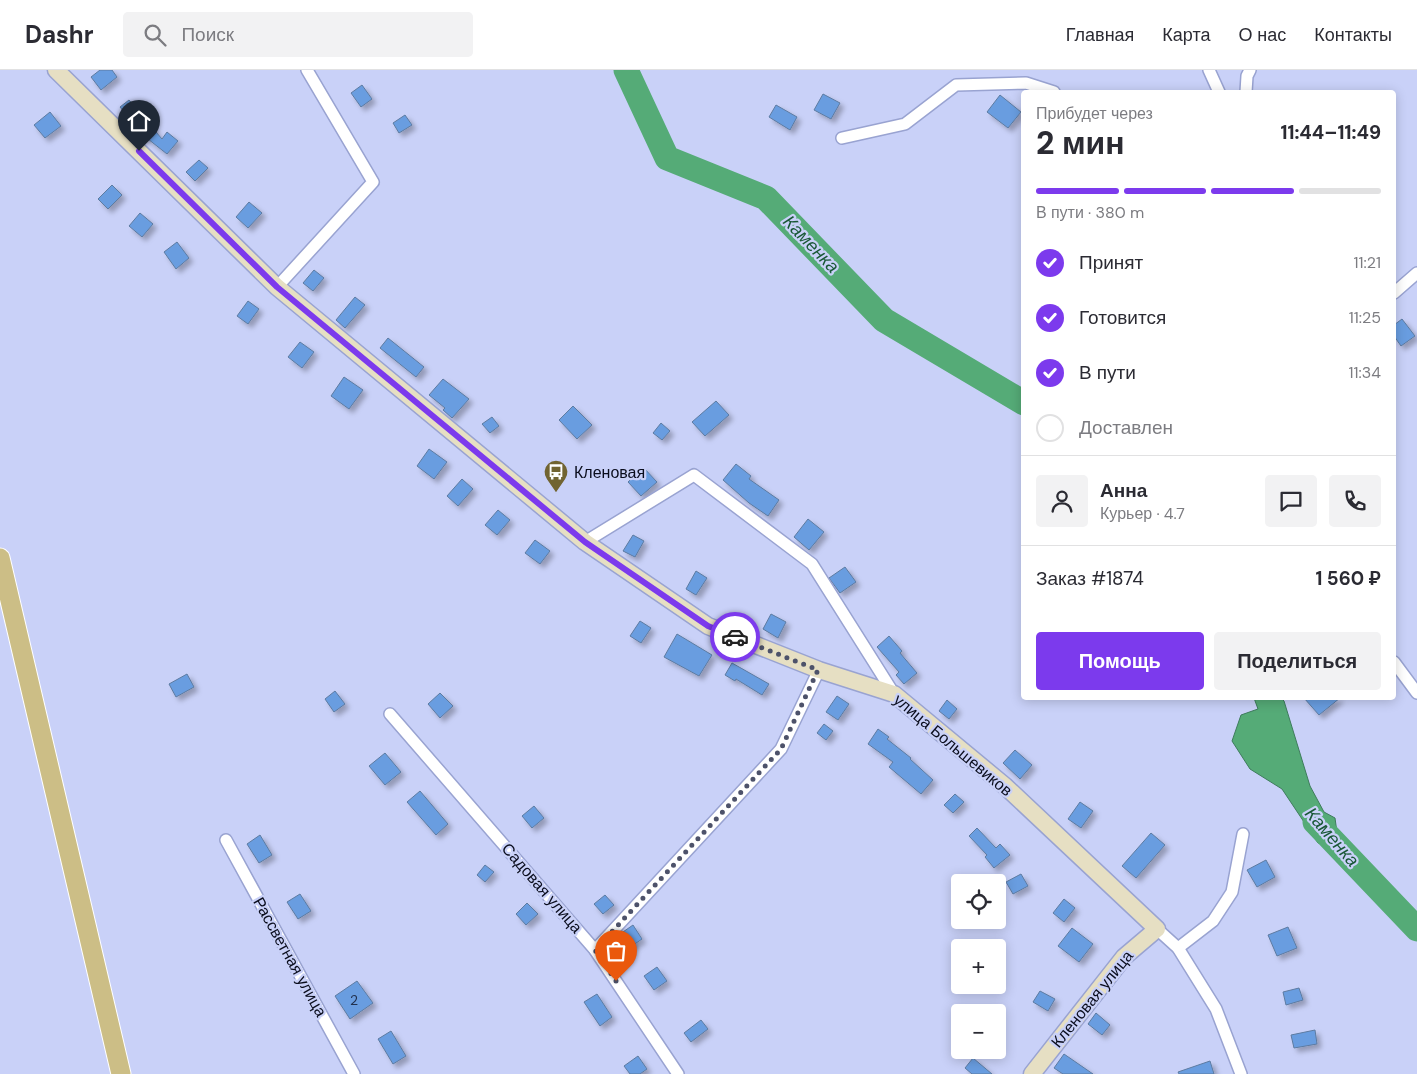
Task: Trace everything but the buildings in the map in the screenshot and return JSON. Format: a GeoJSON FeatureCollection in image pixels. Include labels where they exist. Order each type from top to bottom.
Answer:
{"type":"FeatureCollection","features":[{"type":"Feature","properties":{"kind":"main road"},"geometry":{"type":"LineString","coordinates":[[0,558],[121,1074]]}},
{"type":"Feature","properties":{"kind":"street","name":"улица Большевиков"},"geometry":{"type":"LineString","coordinates":[[56,70],[277,287],[585,542],[708,626],[818,670],[894,694],[1005,786],[1178,948],[1216,1009],[1241,1074]]}},
{"type":"Feature","properties":{"kind":"street"},"geometry":{"type":"LineString","coordinates":[[277,287],[373,182],[307,70]]}},
{"type":"Feature","properties":{"kind":"street"},"geometry":{"type":"LineString","coordinates":[[1210,70],[1218,90]]}},
{"type":"Feature","properties":{"kind":"street"},"geometry":{"type":"LineString","coordinates":[[1245,72],[1246,90]]}},
{"type":"Feature","properties":{"kind":"street"},"geometry":{"type":"LineString","coordinates":[[842,138],[905,124],[956,85],[1026,83],[1048,90]]}},
{"type":"Feature","properties":{"kind":"street"},"geometry":{"type":"LineString","coordinates":[[1396,291],[1417,273]]}},
{"type":"Feature","properties":{"kind":"street"},"geometry":{"type":"LineString","coordinates":[[585,542],[694,475],[812,564],[894,694]]}},
{"type":"Feature","properties":{"kind":"street"},"geometry":{"type":"LineString","coordinates":[[1396,665],[1417,693]]}},
{"type":"Feature","properties":{"kind":"street"},"geometry":{"type":"LineString","coordinates":[[595,950],[781,749],[818,670]]}},
{"type":"Feature","properties":{"kind":"street","name":"Садовая улица"},"geometry":{"type":"LineString","coordinates":[[390,714],[595,950],[678,1074]]}},
{"type":"Feature","properties":{"kind":"street"},"geometry":{"type":"LineString","coordinates":[[1178,948],[1213,921],[1232,892],[1243,834]]}},
{"type":"Feature","properties":{"kind":"street","name":"Рассветная улица"},"geometry":{"type":"LineString","coordinates":[[226,840],[354,1074]]}},
{"type":"Feature","properties":{"kind":"street","name":"Кленовая улица"},"geometry":{"type":"LineString","coordinates":[[1032,1074],[1124,957],[1157,928]]}},
{"type":"Feature","properties":{"kind":"water"},"geometry":{"type":"Polygon","coordinates":[[[1255,700],[1284,701],[1310,786],[1324,812],[1335,818],[1339,847],[1318,843],[1282,789],[1250,769],[1232,741],[1241,715],[1258,709],[1255,700]]]}},
{"type":"Feature","properties":{"kind":"waterway","name":"Каменка"},"geometry":{"type":"LineString","coordinates":[[626,70],[667,158],[766,198],[884,320],[1021,401]]}},
{"type":"Feature","properties":{"kind":"waterway","name":"Каменка"},"geometry":{"type":"LineString","coordinates":[[1315,822],[1417,929]]}},
{"type":"Feature","properties":{"kind":"way so far"},"geometry":{"type":"LineString","coordinates":[[616,981],[595,950],[781,749],[818,670],[735,637]]}},
{"type":"Feature","properties":{"kind":"place","name":"Кленовая"},"geometry":{"type":"Point","coordinates":[556,493]}},
{"type":"Feature","properties":{"kind":"route"},"geometry":{"type":"LineString","coordinates":[[139,151],[277,287],[585,542],[708,626],[735,637]]}}]}
